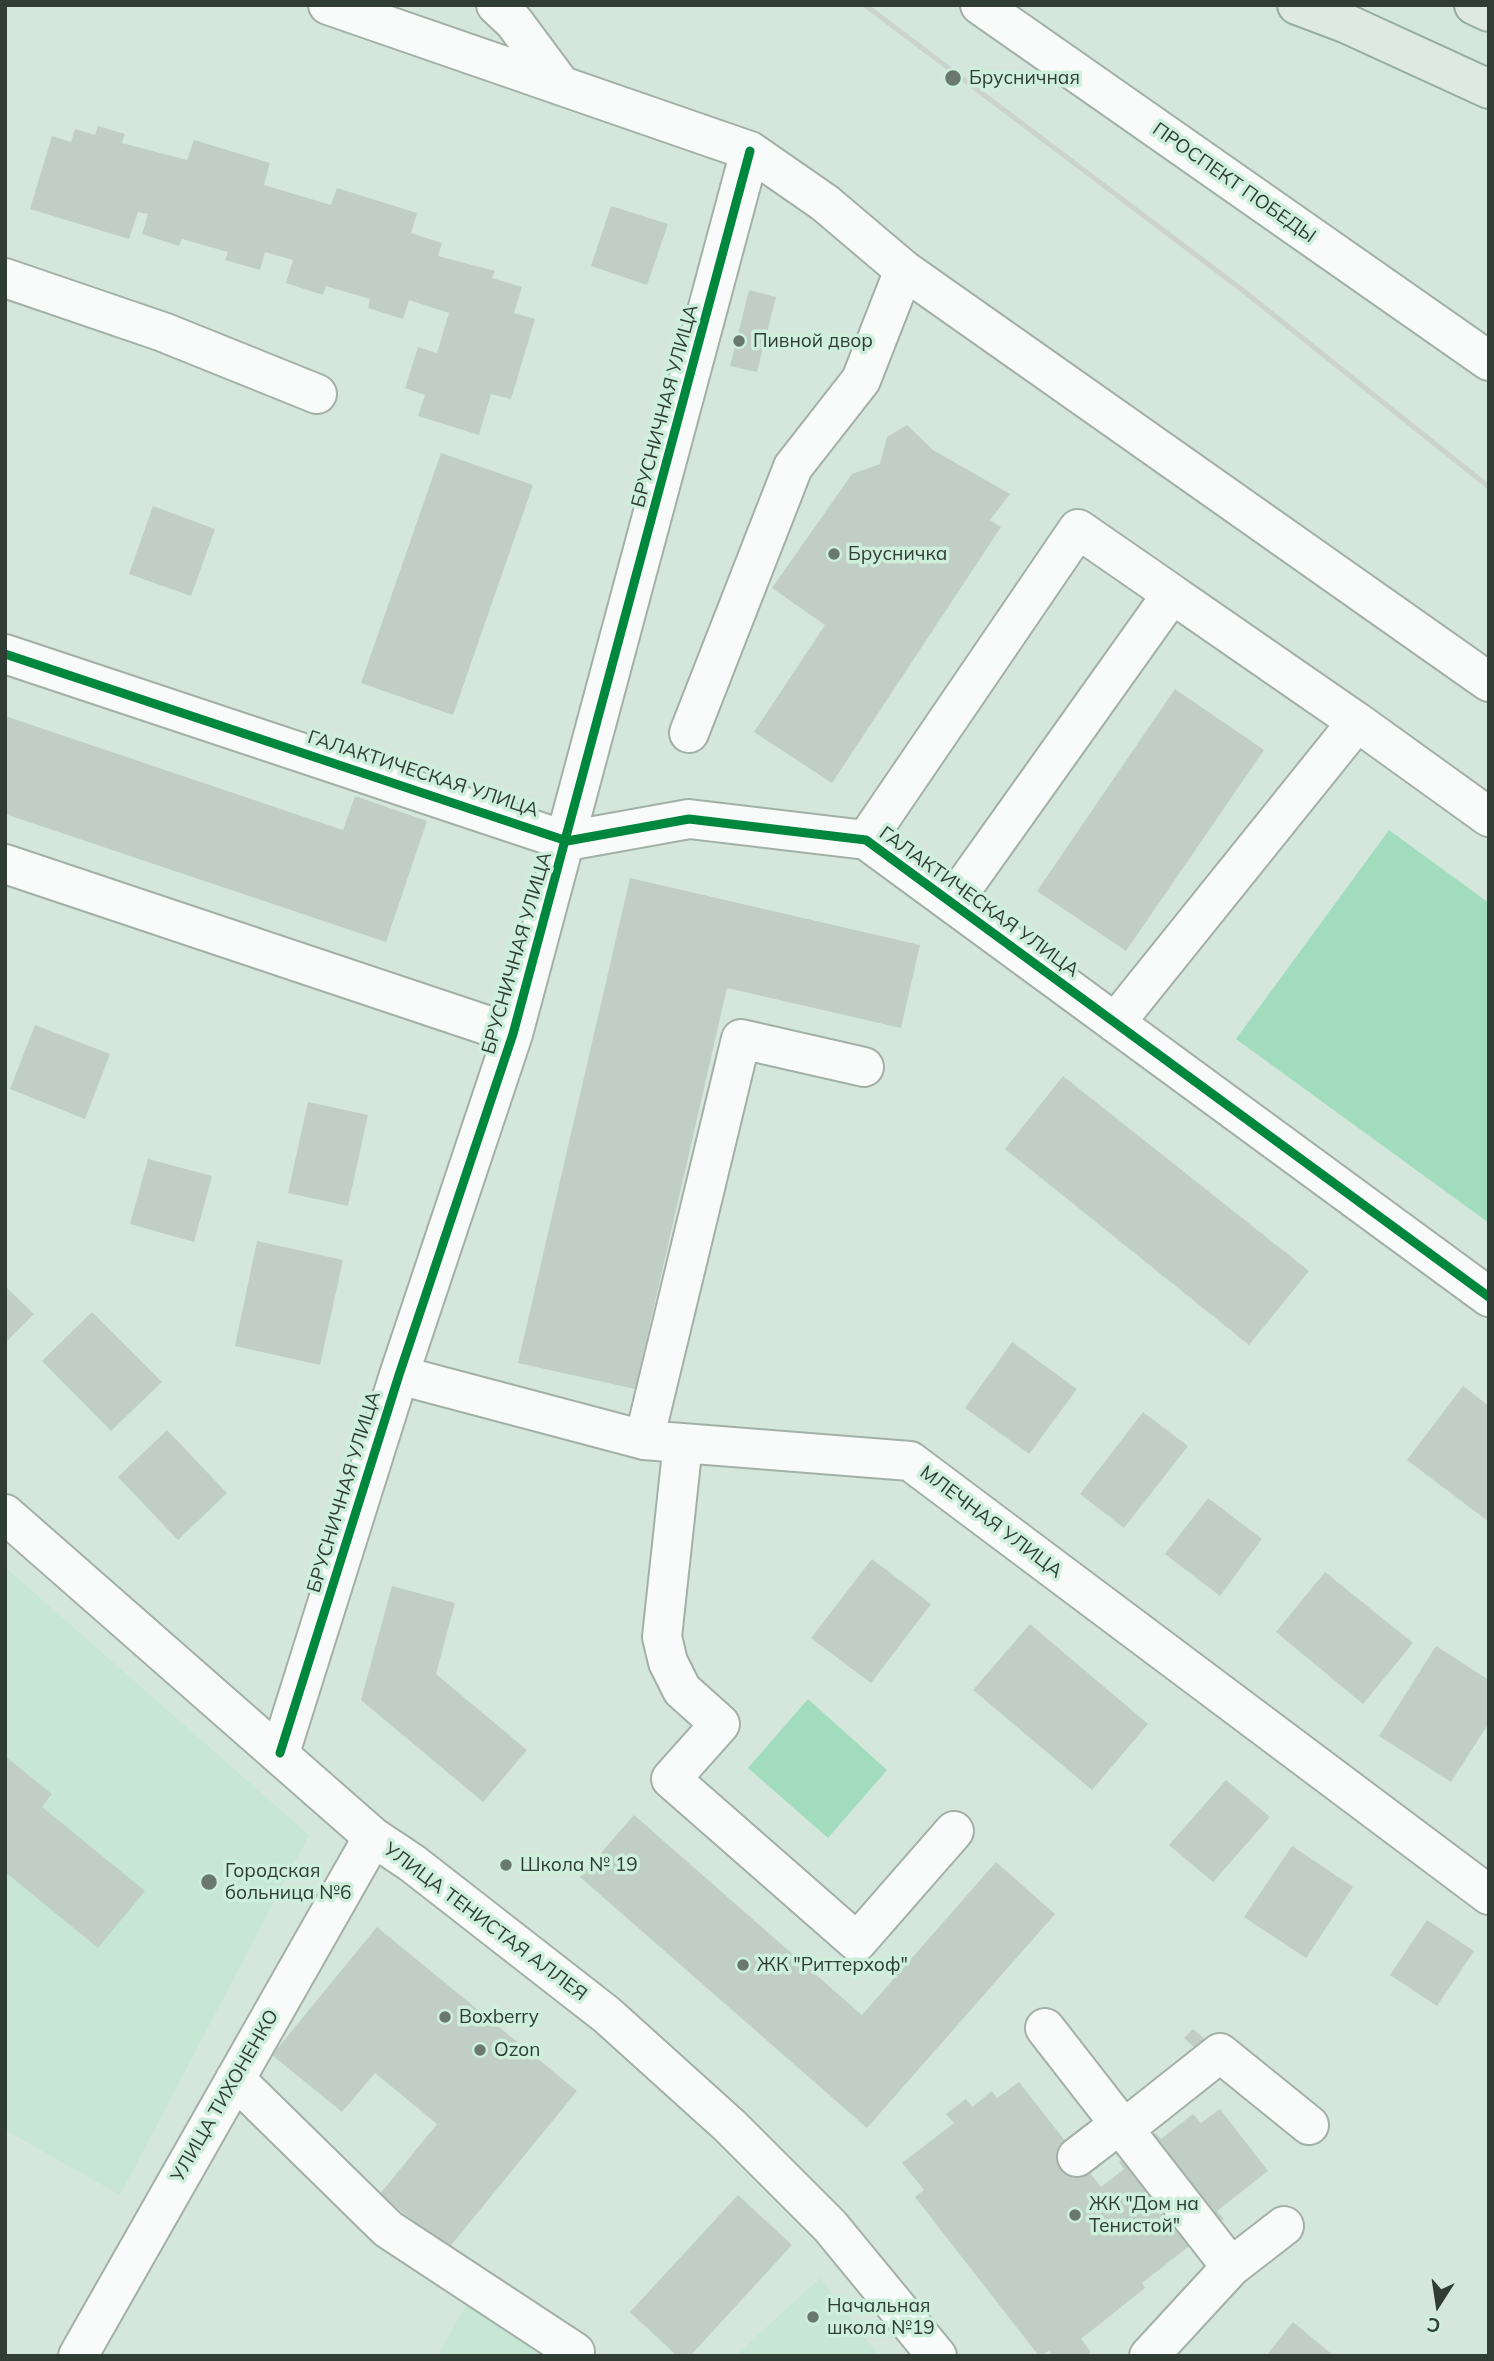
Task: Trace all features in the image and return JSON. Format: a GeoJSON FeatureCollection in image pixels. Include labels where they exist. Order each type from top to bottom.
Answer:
{"type":"FeatureCollection","features":[{"type":"Feature","properties":{"kind":"main road"},"geometry":{"type":"LineString","coordinates":[[1297,5],[1345,23],[1489,89]]}},
{"type":"Feature","properties":{"kind":"main road"},"geometry":{"type":"LineString","coordinates":[[1474,5],[1489,12]]}},
{"type":"Feature","properties":{"kind":"street"},"geometry":{"type":"LineString","coordinates":[[328,5],[750,151],[825,203],[904,270],[1489,682]]}},
{"type":"Feature","properties":{"kind":"street"},"geometry":{"type":"LineString","coordinates":[[496,5],[514,22],[560,84]]}},
{"type":"Feature","properties":{"kind":"street","name":"ПРОСПЕКТ ПОБЕДЫ"},"geometry":{"type":"LineString","coordinates":[[980,5],[1489,361]]}},
{"type":"Feature","properties":{"kind":"street","name":"БРУСНИЧНАЯ УЛИЦА"},"geometry":{"type":"LineString","coordinates":[[280,1753],[399,1375],[513,1034],[567,841],[750,151]]}},
{"type":"Feature","properties":{"kind":"street"},"geometry":{"type":"LineString","coordinates":[[689,733],[793,467],[861,380],[904,270]]}},
{"type":"Feature","properties":{"kind":"street"},"geometry":{"type":"LineString","coordinates":[[5,278],[163,332],[317,394]]}},
{"type":"Feature","properties":{"kind":"street"},"geometry":{"type":"LineString","coordinates":[[866,841],[1078,528],[1489,817]]}},
{"type":"Feature","properties":{"kind":"street"},"geometry":{"type":"LineString","coordinates":[[952,903],[1172,593]]}},
{"type":"Feature","properties":{"kind":"street","name":"ГАЛАКТИЧЕСКАЯ УЛИЦА"},"geometry":{"type":"LineString","coordinates":[[5,654],[567,841],[690,819],[866,841],[1489,1297]]}},
{"type":"Feature","properties":{"kind":"street"},"geometry":{"type":"LineString","coordinates":[[1115,1023],[1357,722]]}},
{"type":"Feature","properties":{"kind":"street"},"geometry":{"type":"LineString","coordinates":[[5,864],[513,1034]]}},
{"type":"Feature","properties":{"kind":"street"},"geometry":{"type":"LineString","coordinates":[[644,1440],[741,1040],[864,1067]]}},
{"type":"Feature","properties":{"kind":"street","name":"МЛЕЧНАЯ УЛИЦА"},"geometry":{"type":"LineString","coordinates":[[399,1375],[644,1440],[910,1461],[1489,1895]]}},
{"type":"Feature","properties":{"kind":"street"},"geometry":{"type":"LineString","coordinates":[[683,1443],[662,1637],[668,1662],[682,1690],[720,1724],[671,1779],[857,1942],[954,1831]]}},
{"type":"Feature","properties":{"kind":"street","name":"УЛИЦА ТЕНИСТАЯ АЛЛЕЯ"},"geometry":{"type":"LineString","coordinates":[[5,1514],[373,1837],[412,1863],[607,2015],[730,2126],[830,2227],[937,2356]]}},
{"type":"Feature","properties":{"kind":"street","name":"УЛИЦА ТИХОНЕНКО"},"geometry":{"type":"LineString","coordinates":[[78,2356],[373,1837]]}},
{"type":"Feature","properties":{"kind":"street"},"geometry":{"type":"LineString","coordinates":[[1045,2028],[1231,2267]]}},
{"type":"Feature","properties":{"kind":"street"},"geometry":{"type":"LineString","coordinates":[[1077,2157],[1220,2053],[1309,2125]]}},
{"type":"Feature","properties":{"kind":"street"},"geometry":{"type":"LineString","coordinates":[[235,2079],[388,2229],[575,2352]]}},
{"type":"Feature","properties":{"kind":"street"},"geometry":{"type":"LineString","coordinates":[[1149,2356],[1231,2267],[1284,2226]]}},
{"type":"Feature","properties":{"kind":"shaded area","name":"Городская больница №6"},"geometry":{"type":"Polygon","coordinates":[[[5,1567],[309,1835],[120,2195],[5,2130],[5,1872],[98,1948],[42,1807],[52,1794],[5,1756],[5,1567]]]}},
{"type":"Feature","properties":{"kind":"shaded area","name":"Начальная школа №19"},"geometry":{"type":"Polygon","coordinates":[[[820,2278],[879,2356],[735,2356],[820,2278]]]}},
{"type":"Feature","properties":{"kind":"shaded area"},"geometry":{"type":"Polygon","coordinates":[[[468,2302],[555,2356],[437,2356],[468,2302]]]}},
{"type":"Feature","properties":{"kind":"green space"},"geometry":{"type":"Polygon","coordinates":[[[1389,830],[1489,903],[1489,1223],[1236,1039],[1389,830]]]}},
{"type":"Feature","properties":{"kind":"green space"},"geometry":{"type":"Polygon","coordinates":[[[808,1699],[887,1770],[828,1838],[748,1768],[808,1699]]]}},
{"type":"Feature","properties":{"kind":"building"},"geometry":{"type":"Polygon","coordinates":[[[98,126],[125,134],[122,143],[187,160],[194,140],[270,163],[264,185],[331,205],[337,188],[417,213],[411,233],[442,243],[438,256],[495,271],[492,278],[522,287],[514,313],[535,319],[511,399],[491,394],[479,435],[418,416],[425,395],[405,388],[418,347],[437,353],[449,313],[409,300],[403,319],[368,308],[370,299],[326,286],[323,295],[286,283],[293,260],[265,252],[260,270],[225,260],[228,252],[182,239],[179,246],[142,234],[148,214],[138,212],[129,239],[30,209],[52,136],[71,142],[75,129],[95,135],[98,126]]]}},
{"type":"Feature","properties":{"kind":"building"},"geometry":{"type":"Polygon","coordinates":[[[611,206],[668,224],[647,285],[591,266],[611,206]]]}},
{"type":"Feature","properties":{"kind":"building"},"geometry":{"type":"Polygon","coordinates":[[[749,290],[776,297],[757,372],[730,366],[749,290]]]}},
{"type":"Feature","properties":{"kind":"building"},"geometry":{"type":"Polygon","coordinates":[[[907,425],[933,450],[1010,494],[990,520],[1001,527],[832,783],[754,732],[825,625],[772,588],[852,474],[880,464],[887,437],[907,425]]]}},
{"type":"Feature","properties":{"kind":"building"},"geometry":{"type":"Polygon","coordinates":[[[441,453],[533,485],[453,715],[361,683],[441,453]]]}},
{"type":"Feature","properties":{"kind":"building"},"geometry":{"type":"Polygon","coordinates":[[[153,506],[215,529],[191,596],[129,574],[153,506]]]}},
{"type":"Feature","properties":{"kind":"building"},"geometry":{"type":"Polygon","coordinates":[[[1175,689],[1264,750],[1126,951],[1037,891],[1175,689]]]}},
{"type":"Feature","properties":{"kind":"building"},"geometry":{"type":"Polygon","coordinates":[[[5,716],[343,830],[355,796],[427,821],[386,942],[5,814],[5,716]]]}},
{"type":"Feature","properties":{"kind":"building"},"geometry":{"type":"Polygon","coordinates":[[[630,878],[920,945],[901,1028],[727,988],[635,1389],[518,1363],[630,878]]]}},
{"type":"Feature","properties":{"kind":"building"},"geometry":{"type":"Polygon","coordinates":[[[35,1025],[110,1054],[85,1119],[10,1089],[35,1025]]]}},
{"type":"Feature","properties":{"kind":"building"},"geometry":{"type":"Polygon","coordinates":[[[1063,1076],[1309,1271],[1249,1345],[1005,1149],[1063,1076]]]}},
{"type":"Feature","properties":{"kind":"building"},"geometry":{"type":"Polygon","coordinates":[[[308,1102],[368,1115],[348,1206],[288,1193],[308,1102]]]}},
{"type":"Feature","properties":{"kind":"building"},"geometry":{"type":"Polygon","coordinates":[[[148,1159],[212,1176],[194,1242],[130,1224],[148,1159]]]}},
{"type":"Feature","properties":{"kind":"building"},"geometry":{"type":"Polygon","coordinates":[[[257,1241],[343,1260],[320,1365],[235,1346],[257,1241]]]}},
{"type":"Feature","properties":{"kind":"building"},"geometry":{"type":"Polygon","coordinates":[[[5,1286],[34,1314],[5,1343],[5,1286]]]}},
{"type":"Feature","properties":{"kind":"building"},"geometry":{"type":"Polygon","coordinates":[[[92,1312],[162,1382],[111,1431],[42,1361],[92,1312]]]}},
{"type":"Feature","properties":{"kind":"building"},"geometry":{"type":"Polygon","coordinates":[[[1012,1342],[1077,1389],[1029,1454],[965,1408],[1012,1342]]]}},
{"type":"Feature","properties":{"kind":"building"},"geometry":{"type":"Polygon","coordinates":[[[1463,1386],[1489,1406],[1489,1522],[1407,1460],[1463,1386]]]}},
{"type":"Feature","properties":{"kind":"building"},"geometry":{"type":"Polygon","coordinates":[[[1143,1412],[1188,1446],[1124,1528],[1080,1494],[1143,1412]]]}},
{"type":"Feature","properties":{"kind":"building"},"geometry":{"type":"Polygon","coordinates":[[[167,1430],[227,1493],[178,1540],[118,1477],[167,1430]]]}},
{"type":"Feature","properties":{"kind":"building"},"geometry":{"type":"Polygon","coordinates":[[[1208,1498],[1262,1539],[1220,1596],[1165,1554],[1208,1498]]]}},
{"type":"Feature","properties":{"kind":"building"},"geometry":{"type":"Polygon","coordinates":[[[872,1559],[931,1604],[871,1683],[811,1638],[872,1559]]]}},
{"type":"Feature","properties":{"kind":"building"},"geometry":{"type":"Polygon","coordinates":[[[1325,1572],[1413,1643],[1363,1704],[1276,1632],[1325,1572]]]}},
{"type":"Feature","properties":{"kind":"building"},"geometry":{"type":"Polygon","coordinates":[[[392,1586],[455,1603],[436,1674],[527,1750],[483,1802],[361,1700],[392,1586]]]}},
{"type":"Feature","properties":{"kind":"building"},"geometry":{"type":"Polygon","coordinates":[[[1030,1624],[1148,1724],[1092,1790],[973,1690],[1030,1624]]]}},
{"type":"Feature","properties":{"kind":"building"},"geometry":{"type":"Polygon","coordinates":[[[1436,1646],[1489,1680],[1489,1723],[1451,1782],[1379,1736],[1436,1646]]]}},
{"type":"Feature","properties":{"kind":"building"},"geometry":{"type":"Polygon","coordinates":[[[5,1756],[52,1794],[42,1807],[145,1891],[98,1948],[5,1872],[5,1756]]]}},
{"type":"Feature","properties":{"kind":"building"},"geometry":{"type":"Polygon","coordinates":[[[1226,1780],[1270,1817],[1213,1882],[1169,1845],[1226,1780]]]}},
{"type":"Feature","properties":{"kind":"building","name":"ЖК \"Риттерхоф\""},"geometry":{"type":"Polygon","coordinates":[[[634,1815],[862,2015],[996,1862],[1055,1914],[867,2128],[580,1877],[634,1815]]]}},
{"type":"Feature","properties":{"kind":"building"},"geometry":{"type":"Polygon","coordinates":[[[1292,1846],[1353,1887],[1306,1958],[1244,1917],[1292,1846]]]}},
{"type":"Feature","properties":{"kind":"building"},"geometry":{"type":"Polygon","coordinates":[[[1427,1920],[1474,1951],[1437,2006],[1390,1975],[1427,1920]]]}},
{"type":"Feature","properties":{"kind":"building"},"geometry":{"type":"Polygon","coordinates":[[[377,1927],[577,2091],[448,2249],[380,2194],[437,2124],[375,2073],[342,2112],[272,2055],[377,1927]]]}},
{"type":"Feature","properties":{"kind":"building"},"geometry":{"type":"Polygon","coordinates":[[[1193,2029],[1205,2039],[1196,2049],[1184,2038],[1193,2029]]]}},
{"type":"Feature","properties":{"kind":"building","name":"ЖК \"Дом на Тенистой\""},"geometry":{"type":"Polygon","coordinates":[[[1019,2082],[1101,2187],[1124,2169],[1119,2162],[1156,2133],[1161,2139],[1193,2114],[1201,2123],[1220,2109],[1268,2171],[1217,2211],[1224,2219],[1142,2283],[1145,2288],[1081,2339],[1091,2352],[1086,2356],[1053,2356],[1049,2351],[1039,2356],[915,2197],[924,2190],[902,2163],[954,2123],[946,2114],[966,2099],[972,2107],[992,2091],[997,2098],[1019,2082]]]}},
{"type":"Feature","properties":{"kind":"building"},"geometry":{"type":"Polygon","coordinates":[[[738,2195],[792,2245],[690,2356],[677,2356],[630,2312],[738,2195]]]}},
{"type":"Feature","properties":{"kind":"building"},"geometry":{"type":"Polygon","coordinates":[[[1293,2322],[1334,2356],[1266,2356],[1293,2322]]]}},
{"type":"Feature","properties":{"kind":"railway"},"geometry":{"type":"LineString","coordinates":[[865,5],[1241,289],[1489,487]]}},
{"type":"Feature","properties":{"kind":"cycle path"},"geometry":{"type":"LineString","coordinates":[[280,1753],[399,1375],[513,1034],[750,151]]}},
{"type":"Feature","properties":{"kind":"cycle path"},"geometry":{"type":"LineString","coordinates":[[5,654],[567,841],[689,819],[866,840],[1489,1297]]}},
{"type":"Feature","properties":{"kind":"place","name":"Брусничная"},"geometry":{"type":"Point","coordinates":[953,78]}},
{"type":"Feature","properties":{"kind":"place","name":"Пивной двор"},"geometry":{"type":"Point","coordinates":[739,341]}},
{"type":"Feature","properties":{"kind":"place","name":"Брусничка"},"geometry":{"type":"Point","coordinates":[834,554]}},
{"type":"Feature","properties":{"kind":"place","name":"Школа № 19"},"geometry":{"type":"Point","coordinates":[506,1865]}},
{"type":"Feature","properties":{"kind":"place","name":"Городская больница №6"},"geometry":{"type":"Point","coordinates":[209,1882]}},
{"type":"Feature","properties":{"kind":"place","name":"ЖК \"Риттерхоф\""},"geometry":{"type":"Point","coordinates":[743,1965]}},
{"type":"Feature","properties":{"kind":"place","name":"Boxberry"},"geometry":{"type":"Point","coordinates":[445,2017]}},
{"type":"Feature","properties":{"kind":"place","name":"Ozon"},"geometry":{"type":"Point","coordinates":[480,2050]}},
{"type":"Feature","properties":{"kind":"place","name":"ЖК \"Дом на Тенистой\""},"geometry":{"type":"Point","coordinates":[1075,2215]}},
{"type":"Feature","properties":{"kind":"place","name":"Начальная школа №19"},"geometry":{"type":"Point","coordinates":[813,2317]}}]}
